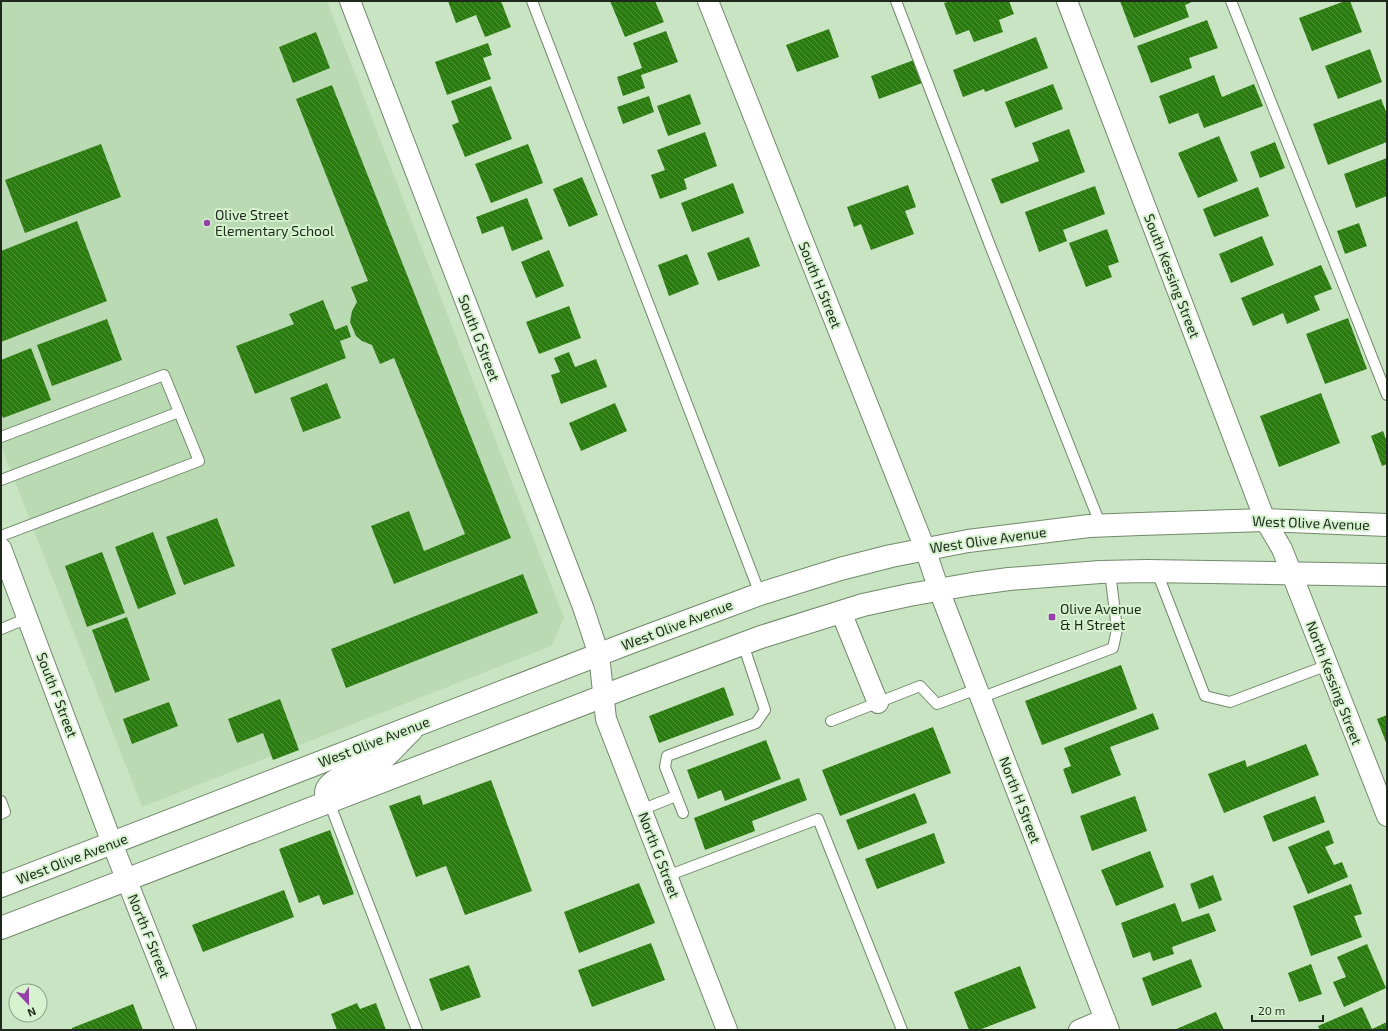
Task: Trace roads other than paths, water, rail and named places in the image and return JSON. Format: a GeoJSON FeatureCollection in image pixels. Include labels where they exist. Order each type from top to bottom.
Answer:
{"type":"FeatureCollection","features":[{"type":"Feature","properties":{"kind":"main road","name":"West Olive Avenue"},"geometry":{"type":"LineString","coordinates":[[1,886],[760,594],[840,569],[891,556],[928,559],[1030,533],[1101,526],[1265,520],[1387,525]]}},
{"type":"Feature","properties":{"kind":"main road"},"geometry":{"type":"LineString","coordinates":[[1,928],[329,802],[602,687],[743,644],[812,620],[863,605],[939,590],[1009,579],[1110,572],[1387,575]]}},
{"type":"Feature","properties":{"kind":"main road"},"geometry":{"type":"LineString","coordinates":[[329,802],[326,789],[332,783],[340,778],[378,763],[416,726]]}},
{"type":"Feature","properties":{"kind":"street","name":"South G Street"},"geometry":{"type":"LineString","coordinates":[[350,1],[583,607],[599,655],[602,687]]}},
{"type":"Feature","properties":{"kind":"street","name":"South H Street"},"geometry":{"type":"LineString","coordinates":[[708,1],[928,559]]}},
{"type":"Feature","properties":{"kind":"street","name":"South Kessing Street"},"geometry":{"type":"LineString","coordinates":[[1067,1],[1265,520],[1282,549]]}},
{"type":"Feature","properties":{"kind":"street","name":"South F Street"},"geometry":{"type":"LineString","coordinates":[[1,548],[112,843]]}},
{"type":"Feature","properties":{"kind":"street","name":"North Kessing Street"},"geometry":{"type":"LineString","coordinates":[[1282,549],[1387,816]]}},
{"type":"Feature","properties":{"kind":"street","name":"North H Street"},"geometry":{"type":"LineString","coordinates":[[928,559],[1107,1025]]}},
{"type":"Feature","properties":{"kind":"street"},"geometry":{"type":"LineString","coordinates":[[841,612],[878,702]]}},
{"type":"Feature","properties":{"kind":"street","name":"North G Street"},"geometry":{"type":"LineString","coordinates":[[602,687],[606,719],[727,1030]]}},
{"type":"Feature","properties":{"kind":"street","name":"North F Street"},"geometry":{"type":"LineString","coordinates":[[112,843],[186,1030]]}},
{"type":"Feature","properties":{"kind":"street"},"geometry":{"type":"LineString","coordinates":[[1079,1030],[1107,1025]]}},
{"type":"Feature","properties":{"kind":"lane"},"geometry":{"type":"LineString","coordinates":[[532,1],[760,594]]}},
{"type":"Feature","properties":{"kind":"lane"},"geometry":{"type":"LineString","coordinates":[[896,1],[1101,526]]}},
{"type":"Feature","properties":{"kind":"lane"},"geometry":{"type":"LineString","coordinates":[[1231,1],[1387,396]]}},
{"type":"Feature","properties":{"kind":"lane"},"geometry":{"type":"LineString","coordinates":[[1,437],[164,375],[199,461],[1,536]]}},
{"type":"Feature","properties":{"kind":"lane"},"geometry":{"type":"LineString","coordinates":[[1,480],[179,412]]}},
{"type":"Feature","properties":{"kind":"lane"},"geometry":{"type":"LineString","coordinates":[[831,721],[920,686],[937,704],[979,693],[1113,648],[1117,629],[1110,572]]}},
{"type":"Feature","properties":{"kind":"lane"},"geometry":{"type":"LineString","coordinates":[[1157,572],[1205,696],[1230,702],[1328,665]]}},
{"type":"Feature","properties":{"kind":"lane"},"geometry":{"type":"LineString","coordinates":[[1,629],[28,618]]}},
{"type":"Feature","properties":{"kind":"lane"},"geometry":{"type":"LineString","coordinates":[[683,813],[665,767],[667,756],[756,723],[765,710],[743,644]]}},
{"type":"Feature","properties":{"kind":"lane"},"geometry":{"type":"LineString","coordinates":[[641,810],[676,796]]}},
{"type":"Feature","properties":{"kind":"lane"},"geometry":{"type":"LineString","coordinates":[[1,802],[5,812],[1,814]]}},
{"type":"Feature","properties":{"kind":"lane"},"geometry":{"type":"LineString","coordinates":[[329,802],[417,1030]]}},
{"type":"Feature","properties":{"kind":"lane"},"geometry":{"type":"LineString","coordinates":[[667,876],[818,819],[902,1030]]}},
{"type":"Feature","properties":{"kind":"place","name":"Olive Street Elementary School"},"geometry":{"type":"Point","coordinates":[207,223]}},
{"type":"Feature","properties":{"kind":"place","name":"Olive Avenue & H Street"},"geometry":{"type":"Point","coordinates":[1052,617]}}]}
